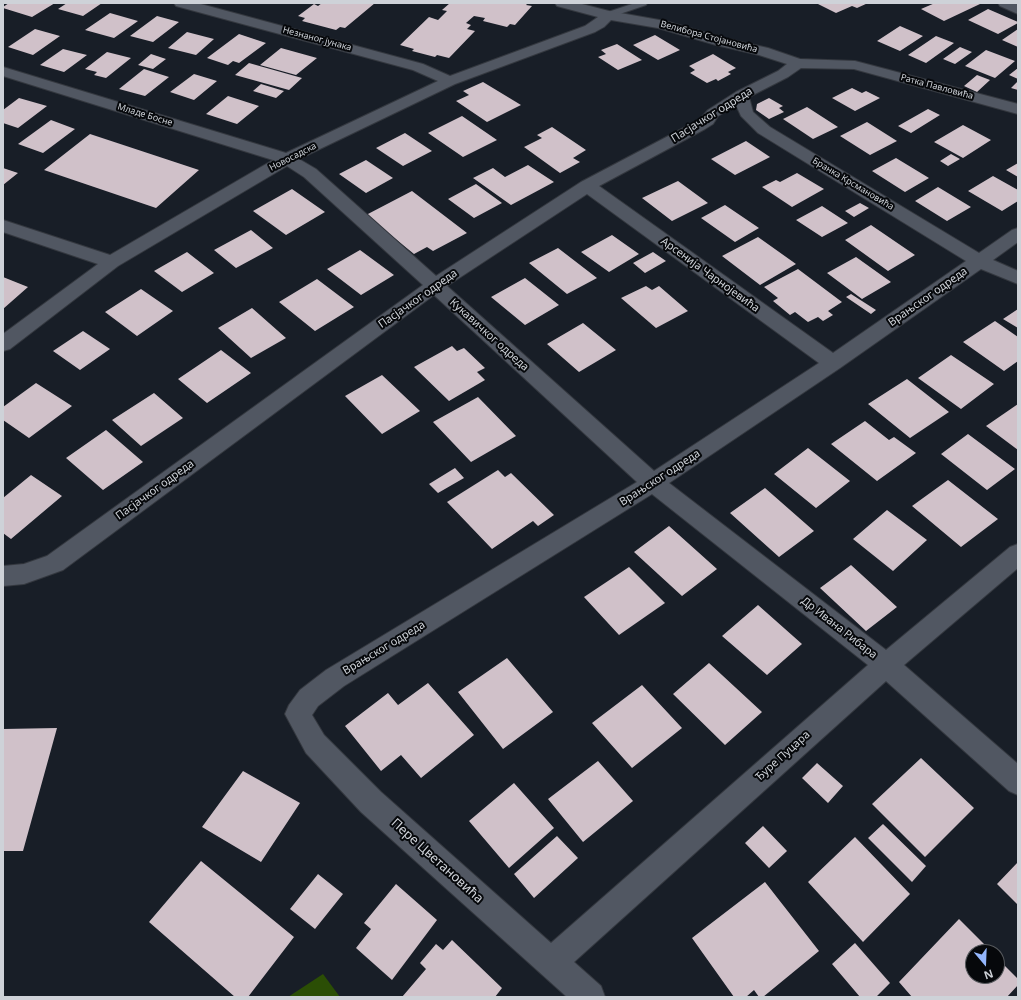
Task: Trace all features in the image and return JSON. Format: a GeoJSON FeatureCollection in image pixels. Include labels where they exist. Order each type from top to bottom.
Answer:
{"type":"FeatureCollection","features":[{"type":"Feature","properties":{"kind":"street","name":"Незнаног јунака"},"geometry":{"type":"LineString","coordinates":[[181,3],[418,66],[450,81]]}},
{"type":"Feature","properties":{"kind":"street","name":"Велибора Стојановића"},"geometry":{"type":"LineString","coordinates":[[562,3],[608,15],[660,24],[721,42],[763,51],[798,63],[855,64]]}},
{"type":"Feature","properties":{"kind":"street"},"geometry":{"type":"LineString","coordinates":[[1005,3],[1018,10]]}},
{"type":"Feature","properties":{"kind":"street","name":"Новосадска"},"geometry":{"type":"LineString","coordinates":[[3,344],[112,262],[286,159],[450,81],[599,24],[608,15]]}},
{"type":"Feature","properties":{"kind":"street","name":"Пасјачког одреда"},"geometry":{"type":"LineString","coordinates":[[3,576],[24,574],[54,563],[434,286],[587,186],[699,126],[707,121],[713,113],[741,95],[783,74],[798,63]]}},
{"type":"Feature","properties":{"kind":"street","name":"Ратка Павловића"},"geometry":{"type":"LineString","coordinates":[[855,64],[1018,109]]}},
{"type":"Feature","properties":{"kind":"street","name":"Младе Босне"},"geometry":{"type":"LineString","coordinates":[[3,71],[286,159]]}},
{"type":"Feature","properties":{"kind":"street","name":"Бранка Крсмановића"},"geometry":{"type":"LineString","coordinates":[[741,95],[746,113],[764,130],[979,261],[1018,278]]}},
{"type":"Feature","properties":{"kind":"street","name":"Кукавичког одреда"},"geometry":{"type":"LineString","coordinates":[[286,159],[310,173],[653,483]]}},
{"type":"Feature","properties":{"kind":"street","name":"Арсенија Чарнојевића"},"geometry":{"type":"LineString","coordinates":[[587,186],[833,363]]}},
{"type":"Feature","properties":{"kind":"street"},"geometry":{"type":"LineString","coordinates":[[3,226],[112,262]]}},
{"type":"Feature","properties":{"kind":"street","name":"Врањског одреда"},"geometry":{"type":"LineString","coordinates":[[298,714],[309,698],[335,678],[653,483],[833,363],[1018,234]]}},
{"type":"Feature","properties":{"kind":"street","name":"Др Ивана Рибара"},"geometry":{"type":"LineString","coordinates":[[653,483],[886,665],[1018,782]]}},
{"type":"Feature","properties":{"kind":"street","name":"Ђуре Пуцара"},"geometry":{"type":"LineString","coordinates":[[552,962],[886,665],[1018,554]]}},
{"type":"Feature","properties":{"kind":"street","name":"Пере Цветановића"},"geometry":{"type":"LineString","coordinates":[[298,714],[315,744],[371,802],[590,997]]}},
{"type":"Feature","properties":{"kind":"lane"},"geometry":{"type":"LineString","coordinates":[[608,15],[643,3]]}},
{"type":"Feature","properties":{"kind":"green space"},"geometry":{"type":"Polygon","coordinates":[[[323,974],[340,997],[288,997],[323,974]]]}},
{"type":"Feature","properties":{"kind":"building"},"geometry":{"type":"Polygon","coordinates":[[[9,3],[55,3],[32,17],[3,8],[9,3]]]}},
{"type":"Feature","properties":{"kind":"building"},"geometry":{"type":"Polygon","coordinates":[[[67,3],[102,3],[83,16],[58,9],[67,3]]]}},
{"type":"Feature","properties":{"kind":"building"},"geometry":{"type":"Polygon","coordinates":[[[322,3],[375,3],[345,28],[340,27],[336,30],[302,21],[305,18],[298,16],[314,4],[318,6],[322,3]]]}},
{"type":"Feature","properties":{"kind":"building"},"geometry":{"type":"Polygon","coordinates":[[[450,3],[528,3],[526,5],[532,6],[515,25],[510,24],[507,27],[483,21],[485,18],[474,16],[466,23],[471,25],[467,29],[475,31],[449,58],[437,55],[435,57],[412,51],[414,49],[400,45],[429,17],[438,20],[447,11],[442,10],[450,3]]]}},
{"type":"Feature","properties":{"kind":"building"},"geometry":{"type":"Polygon","coordinates":[[[816,3],[868,3],[857,8],[852,6],[836,13],[816,3]]]}},
{"type":"Feature","properties":{"kind":"building"},"geometry":{"type":"Polygon","coordinates":[[[935,3],[980,4],[944,21],[921,9],[935,3]]]}},
{"type":"Feature","properties":{"kind":"building"},"geometry":{"type":"Polygon","coordinates":[[[988,9],[1018,23],[998,34],[968,20],[988,9]]]}},
{"type":"Feature","properties":{"kind":"building"},"geometry":{"type":"Polygon","coordinates":[[[110,13],[138,21],[114,38],[85,30],[110,13]]]}},
{"type":"Feature","properties":{"kind":"building"},"geometry":{"type":"Polygon","coordinates":[[[157,16],[179,22],[153,42],[130,36],[157,16]]]}},
{"type":"Feature","properties":{"kind":"building"},"geometry":{"type":"Polygon","coordinates":[[[900,26],[923,36],[900,51],[877,41],[900,26]]]}},
{"type":"Feature","properties":{"kind":"building"},"geometry":{"type":"Polygon","coordinates":[[[35,29],[60,36],[33,55],[8,47],[35,29]]]}},
{"type":"Feature","properties":{"kind":"building"},"geometry":{"type":"Polygon","coordinates":[[[1018,29],[1018,47],[1002,40],[1018,29]]]}},
{"type":"Feature","properties":{"kind":"building"},"geometry":{"type":"Polygon","coordinates":[[[187,32],[214,39],[196,55],[168,48],[187,32]]]}},
{"type":"Feature","properties":{"kind":"building"},"geometry":{"type":"Polygon","coordinates":[[[239,34],[266,43],[239,63],[233,61],[228,65],[207,58],[239,34]]]}},
{"type":"Feature","properties":{"kind":"building"},"geometry":{"type":"Polygon","coordinates":[[[655,35],[680,50],[658,60],[633,45],[655,35]]]}},
{"type":"Feature","properties":{"kind":"building"},"geometry":{"type":"Polygon","coordinates":[[[936,36],[954,43],[926,63],[908,55],[936,36]]]}},
{"type":"Feature","properties":{"kind":"building"},"geometry":{"type":"Polygon","coordinates":[[[617,44],[642,60],[618,70],[598,57],[606,54],[601,50],[617,44]]]}},
{"type":"Feature","properties":{"kind":"building"},"geometry":{"type":"Polygon","coordinates":[[[960,47],[972,52],[955,64],[943,59],[960,47]]]}},
{"type":"Feature","properties":{"kind":"building"},"geometry":{"type":"Polygon","coordinates":[[[281,48],[317,58],[296,75],[260,65],[281,48]]]}},
{"type":"Feature","properties":{"kind":"building"},"geometry":{"type":"Polygon","coordinates":[[[63,49],[87,55],[64,72],[40,65],[63,49]]]}},
{"type":"Feature","properties":{"kind":"building"},"geometry":{"type":"Polygon","coordinates":[[[986,50],[1015,61],[995,78],[965,66],[986,50]]]}},
{"type":"Feature","properties":{"kind":"building"},"geometry":{"type":"Polygon","coordinates":[[[107,52],[131,58],[106,78],[94,75],[97,72],[85,69],[107,52]]]}},
{"type":"Feature","properties":{"kind":"building"},"geometry":{"type":"Polygon","coordinates":[[[151,54],[166,59],[153,69],[138,65],[151,54]]]}},
{"type":"Feature","properties":{"kind":"building"},"geometry":{"type":"Polygon","coordinates":[[[713,54],[736,68],[728,72],[731,74],[718,81],[716,79],[707,83],[690,73],[695,70],[689,66],[713,54]]]}},
{"type":"Feature","properties":{"kind":"building"},"geometry":{"type":"Polygon","coordinates":[[[249,63],[302,78],[289,90],[235,75],[249,63]]]}},
{"type":"Feature","properties":{"kind":"building"},"geometry":{"type":"Polygon","coordinates":[[[1018,68],[1018,79],[1009,75],[1018,68]]]}},
{"type":"Feature","properties":{"kind":"building"},"geometry":{"type":"Polygon","coordinates":[[[144,69],[169,77],[145,96],[119,89],[144,69]]]}},
{"type":"Feature","properties":{"kind":"building"},"geometry":{"type":"Polygon","coordinates":[[[194,74],[217,81],[194,100],[170,92],[194,74]]]}},
{"type":"Feature","properties":{"kind":"building"},"geometry":{"type":"Polygon","coordinates":[[[977,75],[990,80],[977,92],[964,86],[977,75]]]}},
{"type":"Feature","properties":{"kind":"building"},"geometry":{"type":"Polygon","coordinates":[[[1018,81],[1018,90],[1011,88],[1018,81]]]}},
{"type":"Feature","properties":{"kind":"building"},"geometry":{"type":"Polygon","coordinates":[[[483,82],[521,105],[487,122],[456,101],[469,95],[463,91],[483,82]]]}},
{"type":"Feature","properties":{"kind":"building"},"geometry":{"type":"Polygon","coordinates":[[[261,84],[284,91],[276,98],[253,91],[261,84]]]}},
{"type":"Feature","properties":{"kind":"building"},"geometry":{"type":"Polygon","coordinates":[[[852,88],[862,93],[866,91],[880,98],[855,111],[832,98],[852,88]]]}},
{"type":"Feature","properties":{"kind":"building"},"geometry":{"type":"Polygon","coordinates":[[[228,96],[259,106],[237,124],[206,114],[228,96]]]}},
{"type":"Feature","properties":{"kind":"building"},"geometry":{"type":"Polygon","coordinates":[[[19,98],[47,106],[18,128],[3,123],[3,110],[19,98]]]}},
{"type":"Feature","properties":{"kind":"building"},"geometry":{"type":"Polygon","coordinates":[[[769,98],[783,106],[779,108],[784,112],[769,119],[756,110],[757,104],[769,98]]]}},
{"type":"Feature","properties":{"kind":"building"},"geometry":{"type":"Polygon","coordinates":[[[807,107],[838,127],[813,139],[783,119],[807,107]]]}},
{"type":"Feature","properties":{"kind":"building"},"geometry":{"type":"Polygon","coordinates":[[[928,109],[940,115],[911,133],[898,126],[928,109]]]}},
{"type":"Feature","properties":{"kind":"building"},"geometry":{"type":"Polygon","coordinates":[[[462,116],[497,140],[463,157],[428,133],[462,116]]]}},
{"type":"Feature","properties":{"kind":"building"},"geometry":{"type":"Polygon","coordinates":[[[51,120],[75,129],[43,153],[18,144],[51,120]]]}},
{"type":"Feature","properties":{"kind":"building"},"geometry":{"type":"Polygon","coordinates":[[[867,122],[897,141],[870,155],[840,136],[867,122]]]}},
{"type":"Feature","properties":{"kind":"building"},"geometry":{"type":"Polygon","coordinates":[[[963,125],[991,140],[963,158],[934,142],[963,125]]]}},
{"type":"Feature","properties":{"kind":"building"},"geometry":{"type":"Polygon","coordinates":[[[552,127],[586,150],[573,158],[580,162],[560,173],[524,147],[542,138],[537,135],[552,127]]]}},
{"type":"Feature","properties":{"kind":"building"},"geometry":{"type":"Polygon","coordinates":[[[405,133],[432,151],[403,166],[376,148],[405,133]]]}},
{"type":"Feature","properties":{"kind":"building"},"geometry":{"type":"Polygon","coordinates":[[[90,134],[199,170],[156,208],[44,170],[90,134]]]}},
{"type":"Feature","properties":{"kind":"building"},"geometry":{"type":"Polygon","coordinates":[[[746,141],[770,157],[735,175],[711,159],[746,141]]]}},
{"type":"Feature","properties":{"kind":"building"},"geometry":{"type":"Polygon","coordinates":[[[951,154],[960,159],[948,166],[940,161],[951,154]]]}},
{"type":"Feature","properties":{"kind":"building"},"geometry":{"type":"Polygon","coordinates":[[[896,158],[929,178],[905,192],[872,171],[896,158]]]}},
{"type":"Feature","properties":{"kind":"building"},"geometry":{"type":"Polygon","coordinates":[[[366,160],[393,178],[366,193],[339,174],[366,160]]]}},
{"type":"Feature","properties":{"kind":"building"},"geometry":{"type":"Polygon","coordinates":[[[1018,163],[1018,177],[1006,170],[1018,163]]]}},
{"type":"Feature","properties":{"kind":"building"},"geometry":{"type":"Polygon","coordinates":[[[528,165],[554,182],[511,205],[473,178],[493,168],[505,177],[528,165]]]}},
{"type":"Feature","properties":{"kind":"building"},"geometry":{"type":"Polygon","coordinates":[[[3,168],[18,173],[3,185],[3,168]]]}},
{"type":"Feature","properties":{"kind":"building"},"geometry":{"type":"Polygon","coordinates":[[[797,173],[824,189],[792,207],[762,187],[776,180],[780,182],[797,173]]]}},
{"type":"Feature","properties":{"kind":"building"},"geometry":{"type":"Polygon","coordinates":[[[993,176],[1018,190],[1018,201],[1002,211],[968,191],[993,176]]]}},
{"type":"Feature","properties":{"kind":"building"},"geometry":{"type":"Polygon","coordinates":[[[678,181],[708,203],[672,221],[642,198],[678,181]]]}},
{"type":"Feature","properties":{"kind":"building"},"geometry":{"type":"Polygon","coordinates":[[[476,184],[502,203],[474,218],[448,199],[476,184]]]}},
{"type":"Feature","properties":{"kind":"building"},"geometry":{"type":"Polygon","coordinates":[[[938,187],[971,207],[947,221],[915,201],[938,187]]]}},
{"type":"Feature","properties":{"kind":"building"},"geometry":{"type":"Polygon","coordinates":[[[292,189],[325,212],[286,235],[253,211],[292,189]]]}},
{"type":"Feature","properties":{"kind":"building"},"geometry":{"type":"Polygon","coordinates":[[[412,191],[467,233],[433,251],[427,247],[414,254],[366,215],[412,191]]]}},
{"type":"Feature","properties":{"kind":"building"},"geometry":{"type":"Polygon","coordinates":[[[860,203],[869,208],[854,217],[845,211],[860,203]]]}},
{"type":"Feature","properties":{"kind":"building"},"geometry":{"type":"Polygon","coordinates":[[[725,205],[759,228],[735,242],[701,218],[725,205]]]}},
{"type":"Feature","properties":{"kind":"building"},"geometry":{"type":"Polygon","coordinates":[[[822,206],[848,223],[822,237],[796,220],[822,206]]]}},
{"type":"Feature","properties":{"kind":"building"},"geometry":{"type":"Polygon","coordinates":[[[871,225],[915,255],[888,271],[845,240],[871,225]]]}},
{"type":"Feature","properties":{"kind":"building"},"geometry":{"type":"Polygon","coordinates":[[[251,230],[273,248],[236,268],[214,250],[251,230]]]}},
{"type":"Feature","properties":{"kind":"building"},"geometry":{"type":"Polygon","coordinates":[[[612,235],[639,254],[609,272],[581,252],[612,235]]]}},
{"type":"Feature","properties":{"kind":"building"},"geometry":{"type":"Polygon","coordinates":[[[758,237],[796,264],[760,285],[722,256],[758,237]]]}},
{"type":"Feature","properties":{"kind":"building"},"geometry":{"type":"Polygon","coordinates":[[[558,248],[597,278],[567,294],[529,263],[558,248]]]}},
{"type":"Feature","properties":{"kind":"building"},"geometry":{"type":"Polygon","coordinates":[[[360,250],[394,275],[361,295],[327,269],[360,250]]]}},
{"type":"Feature","properties":{"kind":"building"},"geometry":{"type":"Polygon","coordinates":[[[187,252],[214,273],[182,292],[154,271],[187,252]]]}},
{"type":"Feature","properties":{"kind":"building"},"geometry":{"type":"Polygon","coordinates":[[[653,252],[666,261],[645,273],[633,263],[653,252]]]}},
{"type":"Feature","properties":{"kind":"building"},"geometry":{"type":"Polygon","coordinates":[[[856,257],[891,282],[862,299],[827,273],[856,257]]]}},
{"type":"Feature","properties":{"kind":"building"},"geometry":{"type":"Polygon","coordinates":[[[798,269],[842,302],[828,311],[833,315],[823,321],[818,317],[808,322],[795,312],[790,315],[773,301],[778,298],[764,287],[798,269]]]}},
{"type":"Feature","properties":{"kind":"building"},"geometry":{"type":"Polygon","coordinates":[[[3,277],[28,287],[3,309],[3,277]]]}},
{"type":"Feature","properties":{"kind":"building"},"geometry":{"type":"Polygon","coordinates":[[[525,278],[559,305],[525,325],[491,297],[525,278]]]}},
{"type":"Feature","properties":{"kind":"building"},"geometry":{"type":"Polygon","coordinates":[[[317,279],[354,307],[315,331],[279,302],[317,279]]]}},
{"type":"Feature","properties":{"kind":"building"},"geometry":{"type":"Polygon","coordinates":[[[646,286],[652,290],[659,286],[688,311],[656,328],[621,298],[646,286]]]}},
{"type":"Feature","properties":{"kind":"building"},"geometry":{"type":"Polygon","coordinates":[[[141,289],[173,311],[137,336],[105,312],[141,289]]]}},
{"type":"Feature","properties":{"kind":"building"},"geometry":{"type":"Polygon","coordinates":[[[851,294],[876,310],[871,314],[846,297],[851,294]]]}},
{"type":"Feature","properties":{"kind":"building"},"geometry":{"type":"Polygon","coordinates":[[[252,308],[286,338],[251,358],[218,328],[252,308]]]}},
{"type":"Feature","properties":{"kind":"building"},"geometry":{"type":"Polygon","coordinates":[[[1018,309],[1018,328],[1003,319],[1018,309]]]}},
{"type":"Feature","properties":{"kind":"building"},"geometry":{"type":"Polygon","coordinates":[[[995,321],[1018,337],[1018,361],[1004,371],[963,342],[995,321]]]}},
{"type":"Feature","properties":{"kind":"building"},"geometry":{"type":"Polygon","coordinates":[[[583,323],[616,350],[579,372],[547,344],[583,323]]]}},
{"type":"Feature","properties":{"kind":"building"},"geometry":{"type":"Polygon","coordinates":[[[83,331],[110,349],[80,370],[53,351],[83,331]]]}},
{"type":"Feature","properties":{"kind":"building"},"geometry":{"type":"Polygon","coordinates":[[[452,346],[457,351],[464,348],[485,368],[477,372],[485,380],[449,401],[414,367],[452,346]]]}},
{"type":"Feature","properties":{"kind":"building"},"geometry":{"type":"Polygon","coordinates":[[[221,350],[251,373],[207,403],[178,379],[221,350]]]}},
{"type":"Feature","properties":{"kind":"building"},"geometry":{"type":"Polygon","coordinates":[[[951,355],[994,384],[961,409],[918,378],[951,355]]]}},
{"type":"Feature","properties":{"kind":"building"},"geometry":{"type":"Polygon","coordinates":[[[382,375],[420,411],[382,434],[345,396],[382,375]]]}},
{"type":"Feature","properties":{"kind":"building"},"geometry":{"type":"Polygon","coordinates":[[[907,379],[949,412],[910,438],[868,404],[907,379]]]}},
{"type":"Feature","properties":{"kind":"building"},"geometry":{"type":"Polygon","coordinates":[[[36,383],[72,406],[29,438],[3,420],[3,407],[36,383]]]}},
{"type":"Feature","properties":{"kind":"building"},"geometry":{"type":"Polygon","coordinates":[[[154,393],[183,418],[141,446],[112,420],[154,393]]]}},
{"type":"Feature","properties":{"kind":"building"},"geometry":{"type":"Polygon","coordinates":[[[478,397],[516,436],[471,462],[433,422],[478,397]]]}},
{"type":"Feature","properties":{"kind":"building"},"geometry":{"type":"Polygon","coordinates":[[[1018,404],[1018,450],[986,426],[1018,404]]]}},
{"type":"Feature","properties":{"kind":"building"},"geometry":{"type":"Polygon","coordinates":[[[865,421],[889,440],[894,437],[916,453],[877,481],[831,444],[865,421]]]}},
{"type":"Feature","properties":{"kind":"building"},"geometry":{"type":"Polygon","coordinates":[[[106,430],[143,462],[103,490],[66,458],[106,430]]]}},
{"type":"Feature","properties":{"kind":"building"},"geometry":{"type":"Polygon","coordinates":[[[968,434],[1015,469],[987,490],[941,454],[968,434]]]}},
{"type":"Feature","properties":{"kind":"building"},"geometry":{"type":"Polygon","coordinates":[[[808,448],[850,481],[816,508],[774,474],[808,448]]]}},
{"type":"Feature","properties":{"kind":"building"},"geometry":{"type":"Polygon","coordinates":[[[455,468],[464,478],[438,493],[429,484],[455,468]]]}},
{"type":"Feature","properties":{"kind":"building"},"geometry":{"type":"Polygon","coordinates":[[[498,470],[505,477],[511,473],[554,515],[538,526],[533,521],[492,549],[447,502],[498,470]]]}},
{"type":"Feature","properties":{"kind":"building"},"geometry":{"type":"Polygon","coordinates":[[[31,475],[62,496],[11,539],[3,533],[3,498],[31,475]]]}},
{"type":"Feature","properties":{"kind":"building"},"geometry":{"type":"Polygon","coordinates":[[[948,480],[998,519],[961,547],[912,506],[948,480]]]}},
{"type":"Feature","properties":{"kind":"building"},"geometry":{"type":"Polygon","coordinates":[[[765,488],[814,531],[779,557],[730,513],[765,488]]]}},
{"type":"Feature","properties":{"kind":"building"},"geometry":{"type":"Polygon","coordinates":[[[887,510],[927,540],[893,571],[853,539],[887,510]]]}},
{"type":"Feature","properties":{"kind":"building"},"geometry":{"type":"Polygon","coordinates":[[[669,526],[717,569],[682,596],[634,552],[669,526]]]}},
{"type":"Feature","properties":{"kind":"building"},"geometry":{"type":"Polygon","coordinates":[[[851,565],[897,607],[866,631],[820,588],[851,565]]]}},
{"type":"Feature","properties":{"kind":"building"},"geometry":{"type":"Polygon","coordinates":[[[629,567],[665,603],[619,635],[584,597],[629,567]]]}},
{"type":"Feature","properties":{"kind":"building"},"geometry":{"type":"Polygon","coordinates":[[[758,605],[802,644],[767,675],[722,636],[758,605]]]}},
{"type":"Feature","properties":{"kind":"building"},"geometry":{"type":"Polygon","coordinates":[[[507,658],[553,712],[503,749],[458,692],[507,658]]]}},
{"type":"Feature","properties":{"kind":"building"},"geometry":{"type":"Polygon","coordinates":[[[709,663],[762,712],[725,745],[673,694],[709,663]]]}},
{"type":"Feature","properties":{"kind":"building"},"geometry":{"type":"Polygon","coordinates":[[[428,683],[474,735],[421,778],[401,755],[381,771],[345,726],[388,693],[398,705],[428,683]]]}},
{"type":"Feature","properties":{"kind":"building"},"geometry":{"type":"Polygon","coordinates":[[[642,685],[682,728],[632,768],[592,723],[642,685]]]}},
{"type":"Feature","properties":{"kind":"building"},"geometry":{"type":"Polygon","coordinates":[[[57,728],[23,851],[3,851],[3,729],[57,728]]]}},
{"type":"Feature","properties":{"kind":"building"},"geometry":{"type":"Polygon","coordinates":[[[921,758],[974,808],[925,857],[872,804],[921,758]]]}},
{"type":"Feature","properties":{"kind":"building"},"geometry":{"type":"Polygon","coordinates":[[[598,761],[633,801],[583,842],[548,799],[598,761]]]}},
{"type":"Feature","properties":{"kind":"building"},"geometry":{"type":"Polygon","coordinates":[[[817,763],[843,786],[828,803],[802,778],[817,763]]]}},
{"type":"Feature","properties":{"kind":"building"},"geometry":{"type":"Polygon","coordinates":[[[243,771],[300,803],[261,862],[202,827],[243,771]]]}},
{"type":"Feature","properties":{"kind":"building"},"geometry":{"type":"Polygon","coordinates":[[[514,783],[554,828],[509,868],[469,821],[514,783]]]}},
{"type":"Feature","properties":{"kind":"building"},"geometry":{"type":"Polygon","coordinates":[[[883,824],[926,866],[912,882],[868,838],[883,824]]]}},
{"type":"Feature","properties":{"kind":"building"},"geometry":{"type":"Polygon","coordinates":[[[763,826],[787,851],[769,868],[745,843],[763,826]]]}},
{"type":"Feature","properties":{"kind":"building"},"geometry":{"type":"Polygon","coordinates":[[[557,836],[578,858],[534,898],[514,874],[557,836]]]}},
{"type":"Feature","properties":{"kind":"building"},"geometry":{"type":"Polygon","coordinates":[[[855,837],[910,894],[863,942],[808,882],[855,837]]]}},
{"type":"Feature","properties":{"kind":"building"},"geometry":{"type":"Polygon","coordinates":[[[201,861],[294,937],[248,997],[235,997],[149,922],[201,861]]]}},
{"type":"Feature","properties":{"kind":"building"},"geometry":{"type":"Polygon","coordinates":[[[1018,862],[1018,905],[997,884],[1018,862]]]}},
{"type":"Feature","properties":{"kind":"building"},"geometry":{"type":"Polygon","coordinates":[[[318,874],[343,894],[315,929],[290,909],[318,874]]]}},
{"type":"Feature","properties":{"kind":"building"},"geometry":{"type":"Polygon","coordinates":[[[765,882],[819,951],[763,997],[759,997],[754,990],[746,997],[734,997],[692,938],[765,882]]]}},
{"type":"Feature","properties":{"kind":"building"},"geometry":{"type":"Polygon","coordinates":[[[396,884],[437,920],[392,980],[356,948],[371,929],[364,923],[396,884]]]}},
{"type":"Feature","properties":{"kind":"building"},"geometry":{"type":"Polygon","coordinates":[[[959,919],[984,944],[965,944],[965,984],[1005,984],[1005,966],[1018,979],[1018,985],[1007,997],[912,997],[899,982],[959,919]]]}},
{"type":"Feature","properties":{"kind":"building"},"geometry":{"type":"Polygon","coordinates":[[[452,940],[502,988],[495,997],[402,997],[426,969],[420,963],[436,944],[443,950],[452,940]]]}},
{"type":"Feature","properties":{"kind":"building"},"geometry":{"type":"Polygon","coordinates":[[[855,943],[890,983],[876,997],[860,997],[832,964],[855,943]]]}}]}
